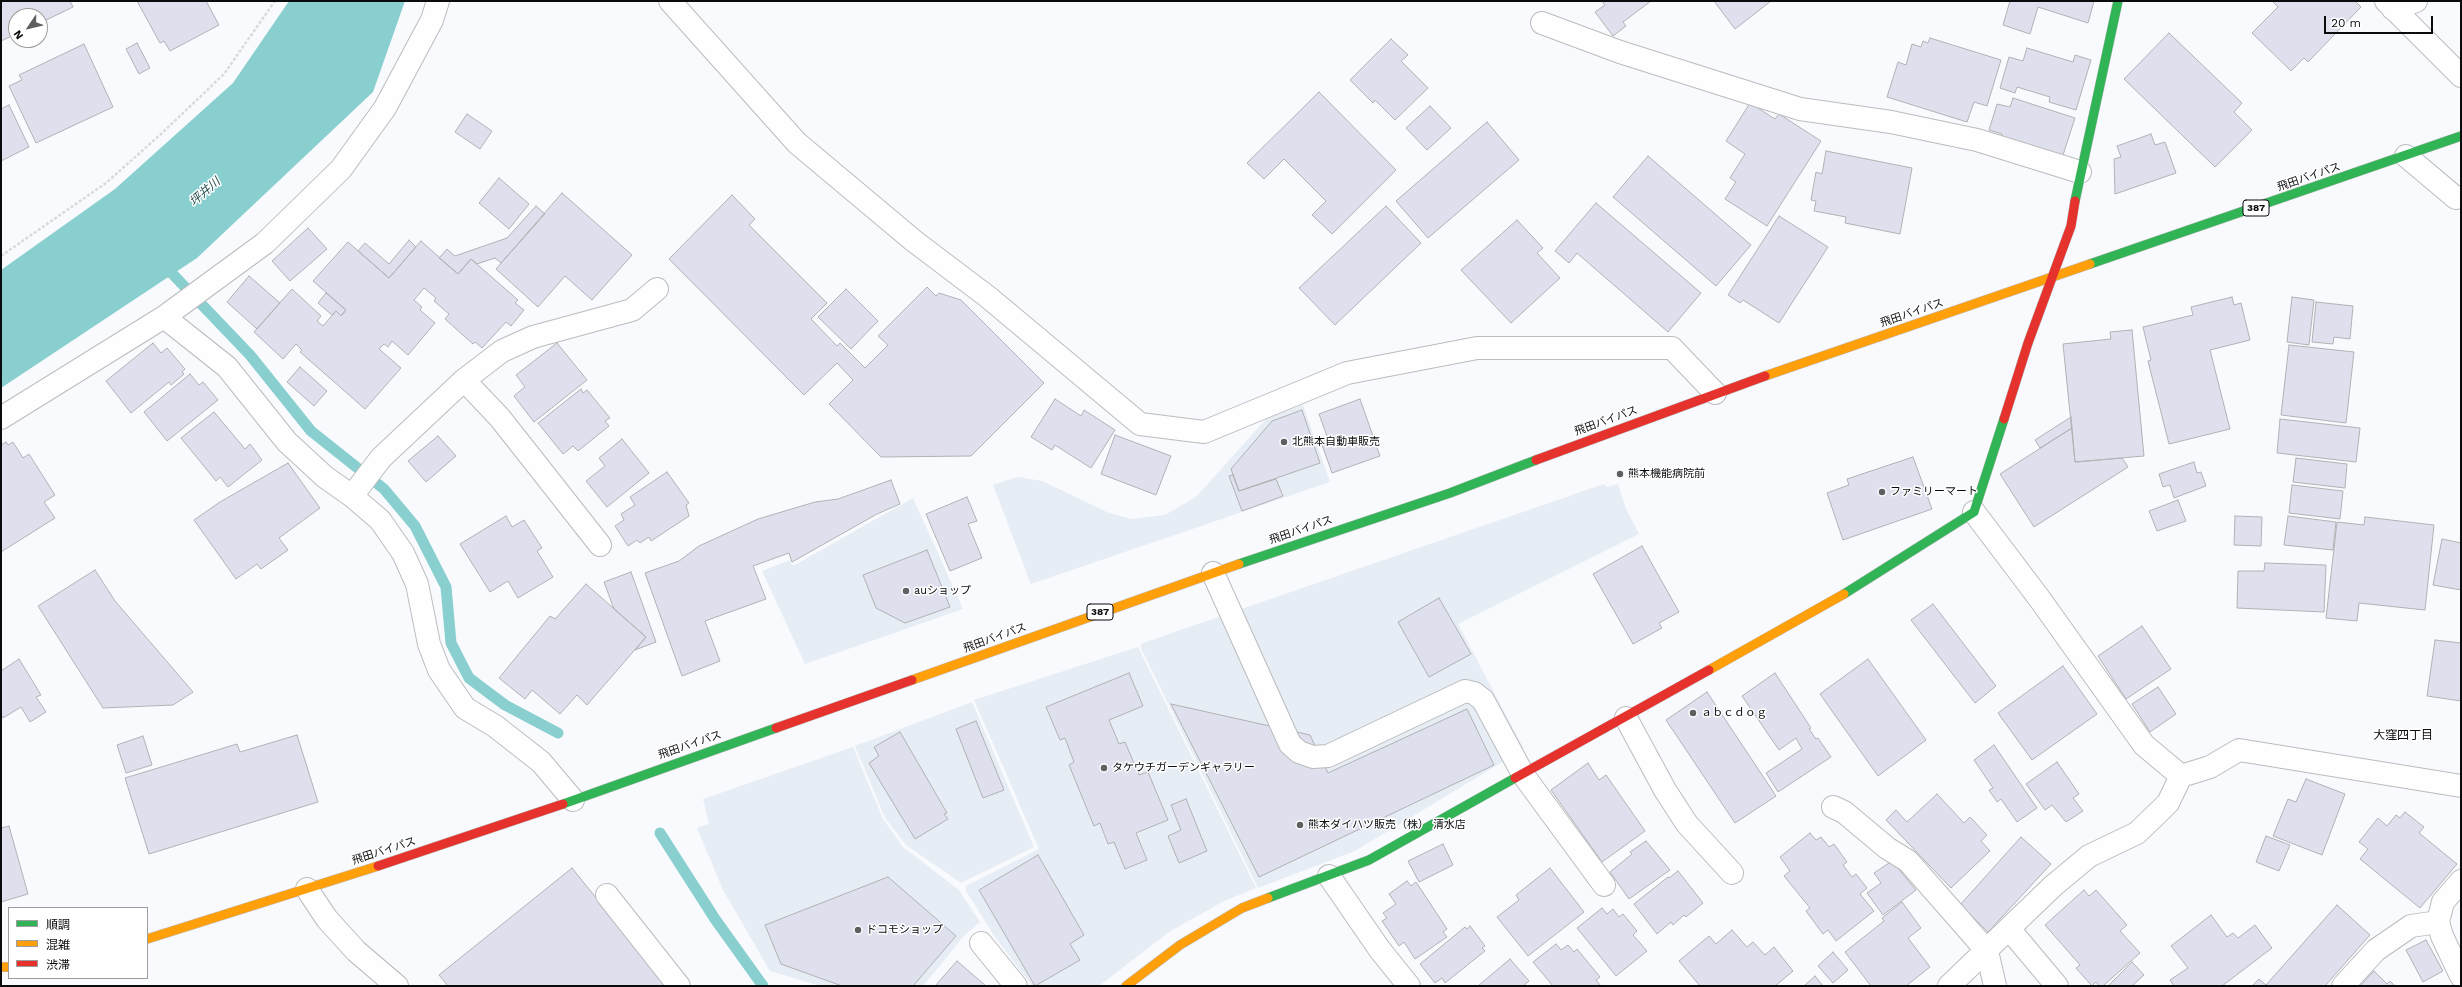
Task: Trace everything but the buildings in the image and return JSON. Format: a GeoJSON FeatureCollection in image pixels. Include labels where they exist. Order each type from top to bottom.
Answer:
{"type":"FeatureCollection","features":[{"type":"Feature","properties":{"kind":"main road"},"geometry":{"type":"LineString","coordinates":[[1127,986],[1180,945],[1242,908],[1369,860],[1524,776],[1871,579],[1974,512],[2051,278],[2071,226],[2080,172],[2118,1]]}},
{"type":"Feature","properties":{"kind":"main road","name":"飛田バイパス"},"geometry":{"type":"LineString","coordinates":[[148,939],[307,889],[573,800],[900,686],[1213,573],[1450,493],[1715,393],[2461,136]]}},
{"type":"Feature","properties":{"kind":"street"},"geometry":{"type":"LineString","coordinates":[[1,418],[164,317],[265,243],[341,169],[385,108],[432,20],[438,1]]}},
{"type":"Feature","properties":{"kind":"street"},"geometry":{"type":"LineString","coordinates":[[670,1],[797,142],[914,241],[988,297],[1140,424],[1204,432],[1347,373],[1477,348],[1672,348],[1715,393]]}},
{"type":"Feature","properties":{"kind":"street"},"geometry":{"type":"LineString","coordinates":[[2389,5],[2416,1]]}},
{"type":"Feature","properties":{"kind":"street"},"geometry":{"type":"LineString","coordinates":[[2389,5],[2461,76]]}},
{"type":"Feature","properties":{"kind":"street"},"geometry":{"type":"LineString","coordinates":[[1542,23],[1620,52],[1800,109],[1891,122],[1978,140],[2080,172]]}},
{"type":"Feature","properties":{"kind":"street"},"geometry":{"type":"LineString","coordinates":[[2406,156],[2456,198],[2461,197]]}},
{"type":"Feature","properties":{"kind":"street"},"geometry":{"type":"LineString","coordinates":[[362,483],[464,380],[502,351],[533,337],[632,310],[656,289]]}},
{"type":"Feature","properties":{"kind":"street"},"geometry":{"type":"LineString","coordinates":[[164,317],[227,367],[287,442],[325,477],[362,483]]}},
{"type":"Feature","properties":{"kind":"street"},"geometry":{"type":"LineString","coordinates":[[464,380],[500,418],[600,545]]}},
{"type":"Feature","properties":{"kind":"street"},"geometry":{"type":"LineString","coordinates":[[362,483],[380,520],[403,552],[417,584],[429,644],[439,670],[465,708],[495,726],[541,762],[573,800]]}},
{"type":"Feature","properties":{"kind":"street"},"geometry":{"type":"LineString","coordinates":[[1974,512],[2039,598],[2144,745],[2181,776]]}},
{"type":"Feature","properties":{"kind":"street"},"geometry":{"type":"LineString","coordinates":[[1213,573],[1290,744],[1299,752],[1313,757],[1328,756],[1465,691],[1474,693],[1483,700],[1524,776],[1604,885]]}},
{"type":"Feature","properties":{"kind":"street"},"geometry":{"type":"LineString","coordinates":[[1626,718],[1666,790],[1687,824],[1732,873]]}},
{"type":"Feature","properties":{"kind":"street"},"geometry":{"type":"LineString","coordinates":[[1949,986],[2010,930],[2053,886],[2089,856],[2137,833],[2168,803],[2181,776],[2210,767],[2239,750],[2461,786]]}},
{"type":"Feature","properties":{"kind":"street"},"geometry":{"type":"LineString","coordinates":[[1833,807],[1844,812],[1887,848],[1908,861],[1987,951],[1995,986]]}},
{"type":"Feature","properties":{"kind":"street"},"geometry":{"type":"LineString","coordinates":[[1330,876],[1380,950],[1409,986]]}},
{"type":"Feature","properties":{"kind":"street"},"geometry":{"type":"LineString","coordinates":[[2461,881],[2443,902],[2438,922],[2442,936],[2461,976]]}},
{"type":"Feature","properties":{"kind":"street"},"geometry":{"type":"LineString","coordinates":[[307,889],[327,919],[356,950],[397,986]]}},
{"type":"Feature","properties":{"kind":"street"},"geometry":{"type":"LineString","coordinates":[[607,895],[680,986]]}},
{"type":"Feature","properties":{"kind":"street"},"geometry":{"type":"LineString","coordinates":[[2343,986],[2376,950],[2411,926],[2438,922]]}},
{"type":"Feature","properties":{"kind":"street"},"geometry":{"type":"LineString","coordinates":[[2010,930],[2057,986]]}},
{"type":"Feature","properties":{"kind":"street"},"geometry":{"type":"LineString","coordinates":[[981,943],[1016,986]]}},
{"type":"Feature","properties":{"kind":"path"},"geometry":{"type":"LineString","coordinates":[[1,256],[106,182],[161,134],[224,74],[275,1]]}},
{"type":"Feature","properties":{"kind":"shaded area"},"geometry":{"type":"Polygon","coordinates":[[[1303,405],[1330,482],[1031,584],[993,485],[1018,477],[1042,481],[1109,513],[1132,519],[1165,515],[1196,497],[1268,417],[1303,405]]]}},
{"type":"Feature","properties":{"kind":"shaded area"},"geometry":{"type":"Polygon","coordinates":[[[1604,484],[1607,487],[1618,484],[1626,509],[1639,534],[1458,624],[1524,749],[1355,851],[1258,888],[1140,646],[1143,643],[1604,484]]]}},
{"type":"Feature","properties":{"kind":"shaded area"},"geometry":{"type":"Polygon","coordinates":[[[913,498],[963,609],[805,664],[762,571],[790,560],[793,566],[913,498]]]}},
{"type":"Feature","properties":{"kind":"shaded area"},"geometry":{"type":"Polygon","coordinates":[[[1138,647],[1256,888],[1222,902],[1169,932],[1099,986],[1032,986],[995,937],[966,891],[966,886],[1039,849],[974,700],[1138,647]]]}},
{"type":"Feature","properties":{"kind":"shaded area"},"geometry":{"type":"Polygon","coordinates":[[[972,702],[1034,847],[961,883],[906,845],[885,818],[855,746],[972,702]]]}},
{"type":"Feature","properties":{"kind":"shaded area"},"geometry":{"type":"Polygon","coordinates":[[[853,747],[883,819],[903,847],[959,890],[980,922],[963,937],[923,986],[821,986],[770,971],[723,890],[697,828],[709,824],[703,799],[853,747]]]}},
{"type":"Feature","properties":{"kind":"water","name":"坪井川"},"geometry":{"type":"Polygon","coordinates":[[[289,1],[405,1],[373,92],[197,258],[1,388],[1,270],[115,189],[233,83],[289,1]]]}},
{"type":"Feature","properties":{"kind":"waterway"},"geometry":{"type":"LineString","coordinates":[[163,264],[250,355],[311,431],[384,489],[415,526],[446,587],[451,643],[469,678],[505,705],[558,733]]}},
{"type":"Feature","properties":{"kind":"waterway"},"geometry":{"type":"LineString","coordinates":[[660,833],[715,919],[763,986]]}},
{"type":"Feature","properties":{"kind":"traffic: fast"},"geometry":{"type":"LineString","coordinates":[[2075,201],[2118,1]]}},
{"type":"Feature","properties":{"kind":"traffic: fast"},"geometry":{"type":"LineString","coordinates":[[2090,264],[2461,136]]}},
{"type":"Feature","properties":{"kind":"traffic: fast"},"geometry":{"type":"LineString","coordinates":[[1844,594],[1974,512],[2004,419]]}},
{"type":"Feature","properties":{"kind":"traffic: fast"},"geometry":{"type":"LineString","coordinates":[[1239,564],[1450,493],[1536,460]]}},
{"type":"Feature","properties":{"kind":"traffic: fast"},"geometry":{"type":"LineString","coordinates":[[563,804],[776,728]]}},
{"type":"Feature","properties":{"kind":"traffic: fast"},"geometry":{"type":"LineString","coordinates":[[1268,898],[1369,860],[1515,778]]}},
{"type":"Feature","properties":{"kind":"traffic: slow"},"geometry":{"type":"LineString","coordinates":[[1765,376],[2090,264]]}},
{"type":"Feature","properties":{"kind":"traffic: slow"},"geometry":{"type":"LineString","coordinates":[[912,680],[1239,564]]}},
{"type":"Feature","properties":{"kind":"traffic: slow"},"geometry":{"type":"LineString","coordinates":[[1709,670],[1844,594]]}},
{"type":"Feature","properties":{"kind":"traffic: slow"},"geometry":{"type":"LineString","coordinates":[[148,939],[378,866]]}},
{"type":"Feature","properties":{"kind":"traffic: slow"},"geometry":{"type":"LineString","coordinates":[[1126,986],[1180,945],[1242,908],[1268,898]]}},
{"type":"Feature","properties":{"kind":"traffic: slow"},"geometry":{"type":"LineString","coordinates":[[1,967],[8,967]]}},
{"type":"Feature","properties":{"kind":"traffic: jam"},"geometry":{"type":"LineString","coordinates":[[2004,419],[2028,343],[2071,226],[2075,201]]}},
{"type":"Feature","properties":{"kind":"traffic: jam"},"geometry":{"type":"LineString","coordinates":[[1536,460],[1765,376]]}},
{"type":"Feature","properties":{"kind":"traffic: jam"},"geometry":{"type":"LineString","coordinates":[[1515,778],[1709,670]]}},
{"type":"Feature","properties":{"kind":"traffic: jam"},"geometry":{"type":"LineString","coordinates":[[776,728],[912,680]]}},
{"type":"Feature","properties":{"kind":"traffic: jam"},"geometry":{"type":"LineString","coordinates":[[378,866],[563,804]]}},
{"type":"Feature","properties":{"kind":"place","name":"北熊本自動車販売"},"geometry":{"type":"Point","coordinates":[1284,442]}},
{"type":"Feature","properties":{"kind":"place","name":"熊本機能病院前"},"geometry":{"type":"Point","coordinates":[1620,474]}},
{"type":"Feature","properties":{"kind":"place","name":"ファミリーマート"},"geometry":{"type":"Point","coordinates":[1882,492]}},
{"type":"Feature","properties":{"kind":"place","name":"auショップ"},"geometry":{"type":"Point","coordinates":[906,591]}},
{"type":"Feature","properties":{"kind":"place","name":"ａｂｃｄｏｇ"},"geometry":{"type":"Point","coordinates":[1693,713]}},
{"type":"Feature","properties":{"kind":"place","name":"タケウチガーデンギャラリー"},"geometry":{"type":"Point","coordinates":[1104,768]}},
{"type":"Feature","properties":{"kind":"place","name":"熊本ダイハツ販売（株） 清水店"},"geometry":{"type":"Point","coordinates":[1300,825]}},
{"type":"Feature","properties":{"kind":"place","name":"ドコモショップ"},"geometry":{"type":"Point","coordinates":[858,930]}},
{"type":"Feature","properties":{"kind":"district","name":"大窪四丁目"},"geometry":{"type":"Point","coordinates":[2403,735]}}]}
